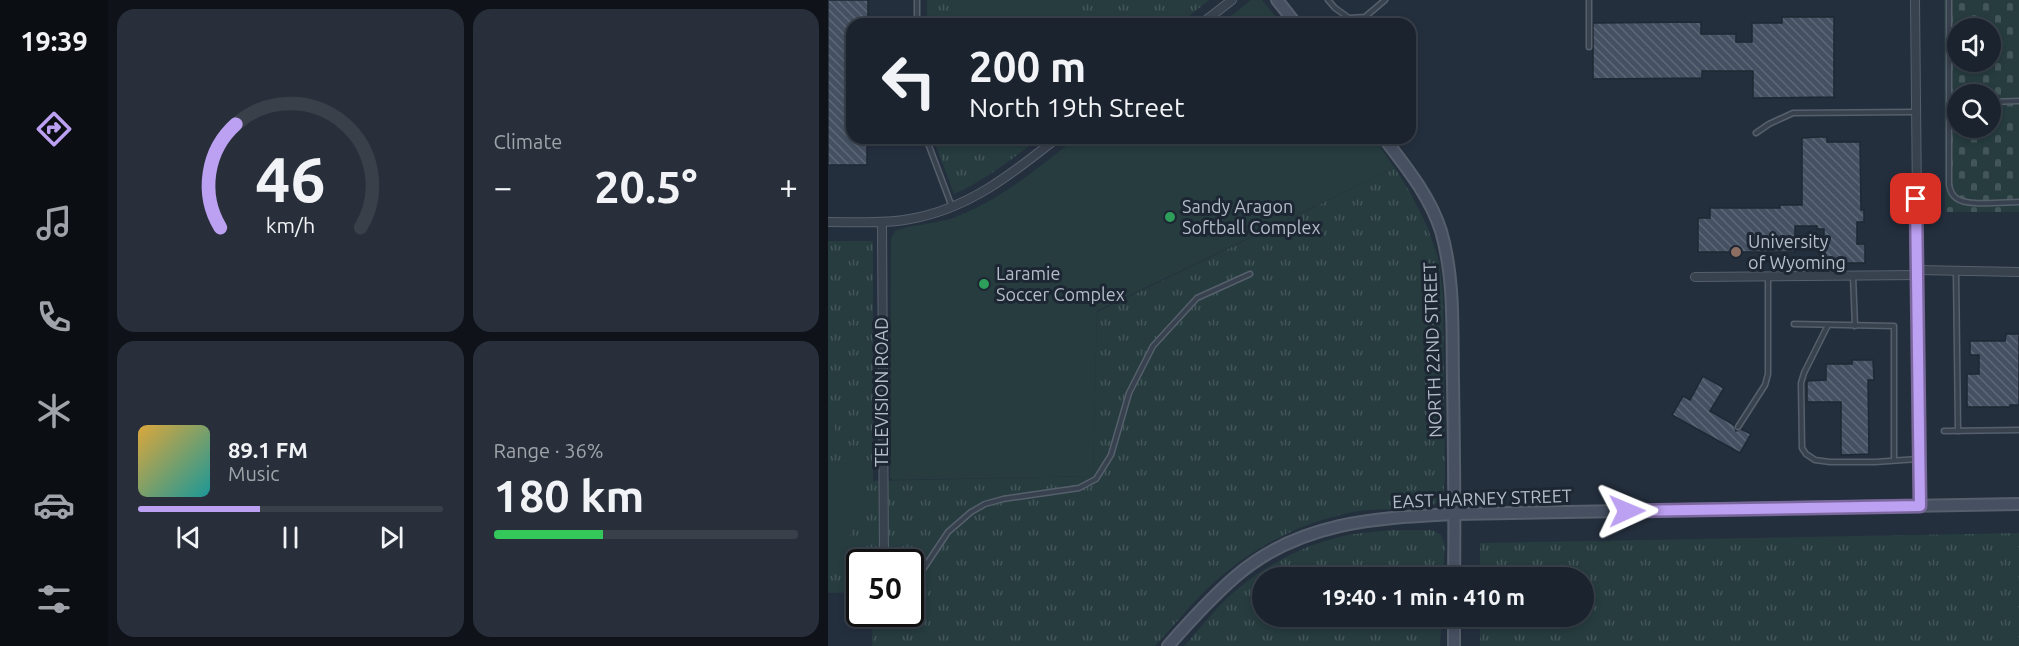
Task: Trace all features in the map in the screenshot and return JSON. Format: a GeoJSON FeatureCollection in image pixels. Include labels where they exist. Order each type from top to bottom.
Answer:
{"type":"FeatureCollection","features":[{"type":"Feature","properties":{"kind":"main road"},"geometry":{"type":"LineString","coordinates":[[1277,0],[1291,18]]}},
{"type":"Feature","properties":{"kind":"main road","name":"NORTH 22ND STREET"},"geometry":{"type":"LineString","coordinates":[[1388,144],[1431,206],[1448,257],[1452,311],[1454,567]]}},
{"type":"Feature","properties":{"kind":"main road","name":"EAST HARNEY STREET"},"geometry":{"type":"LineString","coordinates":[[1168,646],[1236,576],[1258,560],[1304,537],[1334,526],[1366,520],[1454,514],[2019,504]]}},
{"type":"Feature","properties":{"kind":"main road"},"geometry":{"type":"LineString","coordinates":[[1454,627],[1454,646]]}},
{"type":"Feature","properties":{"kind":"street"},"geometry":{"type":"LineString","coordinates":[[1210,18],[1232,0]]}},
{"type":"Feature","properties":{"kind":"street"},"geometry":{"type":"LineString","coordinates":[[1915,0],[1920,506]]}},
{"type":"Feature","properties":{"kind":"street"},"geometry":{"type":"LineString","coordinates":[[828,222],[882,222],[909,219],[952,207],[985,192],[1049,144]]}},
{"type":"Feature","properties":{"kind":"street","name":"TELEVISION ROAD"},"geometry":{"type":"LineString","coordinates":[[882,222],[884,549]]}},
{"type":"Feature","properties":{"kind":"street"},"geometry":{"type":"LineString","coordinates":[[1695,277],[1853,276],[1956,270],[2019,272]]}},
{"type":"Feature","properties":{"kind":"lane"},"geometry":{"type":"LineString","coordinates":[[917,0],[917,18]]}},
{"type":"Feature","properties":{"kind":"lane"},"geometry":{"type":"LineString","coordinates":[[1328,0],[1349,18],[1365,18],[1385,0]]}},
{"type":"Feature","properties":{"kind":"lane"},"geometry":{"type":"LineString","coordinates":[[1589,0],[1589,47]]}},
{"type":"Feature","properties":{"kind":"lane"},"geometry":{"type":"LineString","coordinates":[[1949,0],[1950,84]]}},
{"type":"Feature","properties":{"kind":"lane"},"geometry":{"type":"LineString","coordinates":[[2001,102],[2019,101]]}},
{"type":"Feature","properties":{"kind":"lane"},"geometry":{"type":"LineString","coordinates":[[1756,133],[1793,113],[1915,112]]}},
{"type":"Feature","properties":{"kind":"lane"},"geometry":{"type":"LineString","coordinates":[[1950,138],[1949,185],[1951,193],[1956,198],[1970,202],[2019,202]]}},
{"type":"Feature","properties":{"kind":"lane"},"geometry":{"type":"LineString","coordinates":[[928,144],[952,207]]}},
{"type":"Feature","properties":{"kind":"lane"},"geometry":{"type":"LineString","coordinates":[[1956,270],[1958,431]]}},
{"type":"Feature","properties":{"kind":"lane"},"geometry":{"type":"LineString","coordinates":[[924,568],[948,532],[971,512],[985,504],[1079,488],[1096,479],[1111,455],[1129,393],[1153,346],[1197,298],[1250,274]]}},
{"type":"Feature","properties":{"kind":"lane"},"geometry":{"type":"LineString","coordinates":[[1738,428],[1765,385],[1768,374],[1768,276]]}},
{"type":"Feature","properties":{"kind":"lane"},"geometry":{"type":"LineString","coordinates":[[1853,276],[1855,326]]}},
{"type":"Feature","properties":{"kind":"lane"},"geometry":{"type":"LineString","coordinates":[[1794,324],[1894,326],[1894,460]]}},
{"type":"Feature","properties":{"kind":"lane"},"geometry":{"type":"LineString","coordinates":[[1828,326],[1800,383],[1802,448],[1806,454],[1815,460],[1830,462],[1919,459]]}},
{"type":"Feature","properties":{"kind":"lane"},"geometry":{"type":"LineString","coordinates":[[1944,431],[2019,430]]}},
{"type":"Feature","properties":{"kind":"green space"},"geometry":{"type":"Polygon","coordinates":[[[927,0],[1209,0],[1186,18],[927,18],[927,0]]]}},
{"type":"Feature","properties":{"kind":"green space"},"geometry":{"type":"Polygon","coordinates":[[[954,0],[1062,0],[1062,18],[954,18],[954,0]]]}},
{"type":"Feature","properties":{"kind":"green space"},"geometry":{"type":"Polygon","coordinates":[[[1251,0],[1262,0],[1277,18],[1228,18],[1251,0]]]}},
{"type":"Feature","properties":{"kind":"green space"},"geometry":{"type":"Polygon","coordinates":[[[1944,0],[2019,0],[2019,212],[1945,212],[1944,0]]]}},
{"type":"Feature","properties":{"kind":"green space"},"geometry":{"type":"Polygon","coordinates":[[[935,144],[1031,144],[987,176],[954,194],[935,144]]]}},
{"type":"Feature","properties":{"kind":"green space"},"geometry":{"type":"Polygon","coordinates":[[[1068,144],[1378,144],[1395,168],[1097,311],[1093,476],[892,480],[890,478],[891,239],[895,231],[953,218],[986,203],[1068,144]]]}},
{"type":"Feature","properties":{"kind":"green space"},"geometry":{"type":"Polygon","coordinates":[[[1395,168],[1427,226],[1439,261],[1443,293],[1445,478],[1440,502],[1420,507],[1353,512],[1313,523],[1275,540],[1240,561],[1224,574],[1201,595],[1155,646],[872,646],[873,627],[924,627],[924,549],[846,549],[846,592],[828,593],[828,241],[873,241],[873,481],[1093,476],[1097,312],[1395,168]]]}},
{"type":"Feature","properties":{"kind":"green space"},"geometry":{"type":"Polygon","coordinates":[[[828,395],[835,421],[835,447],[828,447],[828,395]]]}},
{"type":"Feature","properties":{"kind":"green space"},"geometry":{"type":"Polygon","coordinates":[[[860,463],[860,505],[854,528],[848,539],[828,562],[828,464],[860,463]]]}},
{"type":"Feature","properties":{"kind":"green space"},"geometry":{"type":"Polygon","coordinates":[[[1391,530],[1432,530],[1441,535],[1445,545],[1444,567],[1268,567],[1297,551],[1354,534],[1391,530]]]}},
{"type":"Feature","properties":{"kind":"green space"},"geometry":{"type":"Polygon","coordinates":[[[2019,533],[2019,646],[1480,646],[1480,627],[1594,627],[1594,567],[1480,567],[1480,543],[2019,533]]]}},
{"type":"Feature","properties":{"kind":"green space"},"geometry":{"type":"Polygon","coordinates":[[[1252,578],[1252,627],[1441,627],[1440,646],[1184,646],[1228,597],[1252,578]]]}},
{"type":"Feature","properties":{"kind":"building"},"geometry":{"type":"Polygon","coordinates":[[[828,0],[868,0],[868,17],[874,18],[846,18],[846,144],[867,144],[867,165],[828,165],[828,0]]]}},
{"type":"Feature","properties":{"kind":"building"},"geometry":{"type":"Polygon","coordinates":[[[1782,17],[1834,17],[1834,97],[1753,98],[1753,71],[1702,71],[1702,78],[1593,79],[1593,23],[1701,22],[1701,34],[1736,34],[1736,42],[1752,42],[1752,23],[1782,23],[1782,17]]]}},
{"type":"Feature","properties":{"kind":"building"},"geometry":{"type":"Polygon","coordinates":[[[1827,137],[1827,142],[1860,142],[1861,210],[1864,210],[1864,222],[1857,222],[1857,244],[1865,244],[1865,263],[1824,263],[1824,229],[1817,229],[1817,226],[1795,226],[1795,252],[1698,252],[1698,218],[1710,218],[1710,208],[1780,208],[1780,205],[1802,205],[1802,138],[1827,137]]]}},
{"type":"Feature","properties":{"kind":"building"},"geometry":{"type":"Polygon","coordinates":[[[2006,334],[2019,334],[2019,405],[1967,407],[1967,374],[1979,374],[1979,355],[1970,355],[1970,341],[2005,341],[2006,334]]]}},
{"type":"Feature","properties":{"kind":"building"},"geometry":{"type":"Polygon","coordinates":[[[1852,360],[1873,360],[1874,380],[1868,380],[1869,454],[1841,455],[1841,402],[1807,402],[1807,381],[1826,380],[1826,364],[1852,364],[1852,360]]]}},
{"type":"Feature","properties":{"kind":"building"},"geometry":{"type":"Polygon","coordinates":[[[1703,376],[1724,388],[1710,411],[1734,425],[1736,431],[1741,429],[1751,434],[1740,453],[1672,415],[1683,396],[1690,400],[1703,376]]]}},
{"type":"Feature","properties":{"kind":"place","name":"Sandy Aragon Softball Complex"},"geometry":{"type":"Point","coordinates":[1170,217]}},
{"type":"Feature","properties":{"kind":"place","name":"University of Wyoming"},"geometry":{"type":"Point","coordinates":[1736,252]}},
{"type":"Feature","properties":{"kind":"place","name":"Laramie Soccer Complex"},"geometry":{"type":"Point","coordinates":[984,284]}},
{"type":"Feature","properties":{"kind":"route"},"geometry":{"type":"LineString","coordinates":[[1627,511],[1920,506],[1916,199]]}}]}
